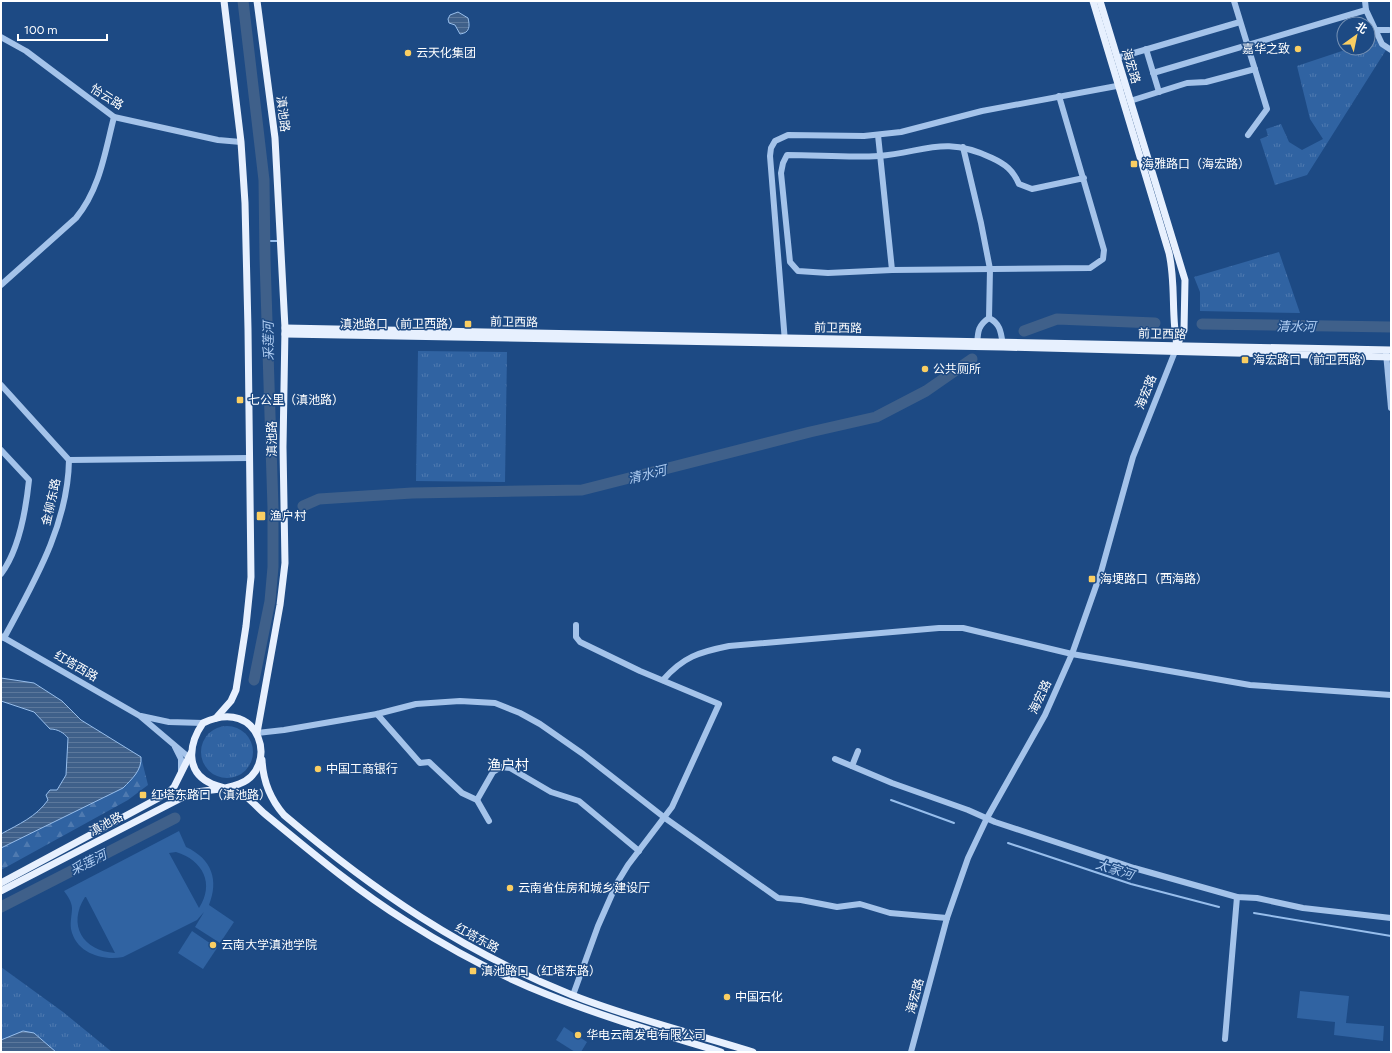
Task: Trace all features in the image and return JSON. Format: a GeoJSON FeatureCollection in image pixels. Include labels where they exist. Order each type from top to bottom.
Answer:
{"type":"FeatureCollection","features":[{"type":"Feature","properties":{"kind":"main road","name":"滇池路"},"geometry":{"type":"LineString","coordinates":[[216,718],[231,701],[236,690],[246,626],[250,577],[248,306],[241,142],[224,1]]}},
{"type":"Feature","properties":{"kind":"main road","name":"滇池路"},"geometry":{"type":"LineString","coordinates":[[256,732],[280,605],[285,563],[283,447],[285,331],[275,138],[257,1]]}},
{"type":"Feature","properties":{"kind":"main road","name":"海宏路"},"geometry":{"type":"LineString","coordinates":[[1093,1],[1122,85],[1169,253],[1173,272],[1174,329],[1176,348]]}},
{"type":"Feature","properties":{"kind":"main road","name":"海宏路"},"geometry":{"type":"LineString","coordinates":[[1100,1],[1117,58],[1122,85],[1130,101],[1185,280],[1184,330],[1176,348]]}},
{"type":"Feature","properties":{"kind":"main road","name":"前卫西路"},"geometry":{"type":"LineString","coordinates":[[285,331],[1002,344],[1389,353]]}},
{"type":"Feature","properties":{"kind":"main road"},"geometry":{"type":"LineString","coordinates":[[226,715],[242,719],[256,732],[262,750],[259,766],[250,778],[239,784],[225,787],[212,784],[203,778],[194,766],[191,756],[192,743],[203,723],[226,715]]}},
{"type":"Feature","properties":{"kind":"main road","name":"红塔东路"},"geometry":{"type":"LineString","coordinates":[[262,750],[265,780],[278,808],[321,847],[363,879],[437,929],[478,952],[573,995],[610,1009],[753,1052]]}},
{"type":"Feature","properties":{"kind":"main road","name":"滇池路"},"geometry":{"type":"LineString","coordinates":[[1,883],[162,797],[174,787],[191,756]]}},
{"type":"Feature","properties":{"kind":"main road","name":"滇池路"},"geometry":{"type":"LineString","coordinates":[[1,891],[163,806],[191,793],[225,787]]}},
{"type":"Feature","properties":{"kind":"main road","name":"红塔东路"},"geometry":{"type":"LineString","coordinates":[[225,787],[248,798],[362,891],[407,922],[460,953],[545,994],[642,1028],[721,1052]]}},
{"type":"Feature","properties":{"kind":"street"},"geometry":{"type":"LineString","coordinates":[[1234,1],[1268,109],[1248,135]]}},
{"type":"Feature","properties":{"kind":"street"},"geometry":{"type":"LineString","coordinates":[[1365,1],[1366,10],[1369,16]]}},
{"type":"Feature","properties":{"kind":"street"},"geometry":{"type":"LineString","coordinates":[[1153,73],[1366,10]]}},
{"type":"Feature","properties":{"kind":"street"},"geometry":{"type":"LineString","coordinates":[[1117,58],[1240,22]]}},
{"type":"Feature","properties":{"kind":"street"},"geometry":{"type":"LineString","coordinates":[[1389,30],[1376,30],[1382,44],[1391,50]]}},
{"type":"Feature","properties":{"kind":"street","name":"怡云路"},"geometry":{"type":"LineString","coordinates":[[1,37],[26,51],[114,117],[218,140],[241,142]]}},
{"type":"Feature","properties":{"kind":"street"},"geometry":{"type":"LineString","coordinates":[[1146,49],[1159,92]]}},
{"type":"Feature","properties":{"kind":"street"},"geometry":{"type":"LineString","coordinates":[[1130,101],[1187,83],[1206,82],[1255,69]]}},
{"type":"Feature","properties":{"kind":"street"},"geometry":{"type":"LineString","coordinates":[[785,341],[770,156],[771,148],[775,141],[788,135],[878,135],[901,132],[982,111],[1122,85]]}},
{"type":"Feature","properties":{"kind":"street"},"geometry":{"type":"LineString","coordinates":[[1059,96],[1084,178],[1104,250],[1103,259],[1090,268],[892,270],[828,273],[798,271],[790,262],[781,173],[783,163],[788,155],[879,156],[940,145],[963,147],[1004,164],[1015,174],[1019,184],[1032,189],[1084,178]]}},
{"type":"Feature","properties":{"kind":"street"},"geometry":{"type":"LineString","coordinates":[[1,285],[76,218],[84,208],[95,189],[114,117]]}},
{"type":"Feature","properties":{"kind":"street"},"geometry":{"type":"LineString","coordinates":[[878,135],[892,270]]}},
{"type":"Feature","properties":{"kind":"street"},"geometry":{"type":"LineString","coordinates":[[963,147],[981,222],[990,269],[989,318]]}},
{"type":"Feature","properties":{"kind":"street"},"geometry":{"type":"LineString","coordinates":[[989,318],[996,322],[999,326],[1002,344]]}},
{"type":"Feature","properties":{"kind":"street"},"geometry":{"type":"LineString","coordinates":[[977,344],[977,331],[982,323],[989,318]]}},
{"type":"Feature","properties":{"kind":"street","name":"海宏路"},"geometry":{"type":"LineString","coordinates":[[911,1052],[947,918],[968,858],[987,818],[1045,716],[1072,654],[1101,572],[1133,457],[1176,348]]}},
{"type":"Feature","properties":{"kind":"street"},"geometry":{"type":"LineString","coordinates":[[1389,353],[1391,408]]}},
{"type":"Feature","properties":{"kind":"street"},"geometry":{"type":"LineString","coordinates":[[2,390],[64,453],[69,460],[249,458]]}},
{"type":"Feature","properties":{"kind":"street"},"geometry":{"type":"LineString","coordinates":[[1,450],[29,480],[26,506],[12,556],[1,574]]}},
{"type":"Feature","properties":{"kind":"street","name":"金柳东路"},"geometry":{"type":"LineString","coordinates":[[3,637],[35,579],[53,541],[68,472],[69,460]]}},
{"type":"Feature","properties":{"kind":"street"},"geometry":{"type":"LineString","coordinates":[[573,995],[598,926],[617,883],[672,807],[719,704],[580,642],[576,637],[576,625]]}},
{"type":"Feature","properties":{"kind":"street"},"geometry":{"type":"LineString","coordinates":[[663,680],[672,670],[688,657],[706,650],[729,646],[939,628],[964,628],[1072,654],[1250,685],[1391,695]]}},
{"type":"Feature","properties":{"kind":"street","name":"红塔西路"},"geometry":{"type":"LineString","coordinates":[[3,637],[140,716]]}},
{"type":"Feature","properties":{"kind":"street"},"geometry":{"type":"LineString","coordinates":[[256,732],[284,730],[378,714],[416,704],[460,701],[495,703],[520,713],[540,724],[583,754],[665,818],[778,898],[801,900],[837,907],[860,904],[890,913],[947,918]]}},
{"type":"Feature","properties":{"kind":"street"},"geometry":{"type":"LineString","coordinates":[[378,714],[420,763],[429,762],[462,793],[477,800],[489,821]]}},
{"type":"Feature","properties":{"kind":"street"},"geometry":{"type":"LineString","coordinates":[[140,716],[169,722],[203,723]]}},
{"type":"Feature","properties":{"kind":"street"},"geometry":{"type":"LineString","coordinates":[[140,716],[175,746],[191,756]]}},
{"type":"Feature","properties":{"kind":"street"},"geometry":{"type":"LineString","coordinates":[[175,746],[181,759],[181,773]]}},
{"type":"Feature","properties":{"kind":"street"},"geometry":{"type":"LineString","coordinates":[[852,766],[858,751]]}},
{"type":"Feature","properties":{"kind":"street"},"geometry":{"type":"LineString","coordinates":[[835,759],[987,818],[1134,868],[1237,897],[1257,898],[1303,908],[1391,918]]}},
{"type":"Feature","properties":{"kind":"street"},"geometry":{"type":"LineString","coordinates":[[477,800],[493,772],[500,767],[510,768],[551,792],[579,801],[639,851]]}},
{"type":"Feature","properties":{"kind":"street"},"geometry":{"type":"LineString","coordinates":[[1225,1039],[1237,897]]}},
{"type":"Feature","properties":{"kind":"green space"},"geometry":{"type":"Polygon","coordinates":[[[1376,40],[1380,46],[1386,50],[1307,175],[1275,185],[1260,139],[1268,136],[1266,129],[1281,124],[1289,142],[1302,150],[1323,139],[1310,119],[1297,66],[1336,53],[1336,56],[1376,56],[1376,40]]]}},
{"type":"Feature","properties":{"kind":"green space"},"geometry":{"type":"Polygon","coordinates":[[[1279,252],[1300,313],[1200,311],[1200,292],[1194,277],[1279,252]]]}},
{"type":"Feature","properties":{"kind":"green space"},"geometry":{"type":"Polygon","coordinates":[[[418,351],[507,352],[505,482],[416,481],[418,351]]]}},
{"type":"Feature","properties":{"kind":"green space"},"geometry":{"type":"Polygon","coordinates":[[[227,726],[241,730],[249,738],[253,752],[249,766],[241,774],[227,778],[213,774],[205,766],[201,752],[205,738],[213,730],[227,726]]]}},
{"type":"Feature","properties":{"kind":"green space"},"geometry":{"type":"Polygon","coordinates":[[[141,757],[148,785],[128,800],[1,870],[1,848],[38,829],[141,762],[141,757]]]}},
{"type":"Feature","properties":{"kind":"green space"},"geometry":{"type":"Polygon","coordinates":[[[179,831],[186,847],[202,858],[211,871],[213,887],[209,905],[234,922],[220,943],[195,927],[204,912],[197,920],[123,957],[107,958],[91,954],[78,944],[71,929],[72,906],[64,891],[179,831]],[[176,852],[169,853],[199,908],[204,899],[206,890],[204,874],[193,861],[176,852]],[[86,897],[80,907],[78,917],[78,926],[81,935],[94,947],[115,953],[86,897]]]}},
{"type":"Feature","properties":{"kind":"green space"},"geometry":{"type":"Polygon","coordinates":[[[192,931],[217,948],[203,969],[178,953],[192,931]]]}},
{"type":"Feature","properties":{"kind":"green space"},"geometry":{"type":"Polygon","coordinates":[[[1,967],[63,1012],[112,1052],[1,1052],[1,967]]]}},
{"type":"Feature","properties":{"kind":"green space"},"geometry":{"type":"Polygon","coordinates":[[[1300,991],[1349,996],[1346,1023],[1384,1026],[1383,1041],[1334,1035],[1335,1022],[1297,1018],[1300,991]]]}},
{"type":"Feature","properties":{"kind":"green space"},"geometry":{"type":"Polygon","coordinates":[[[564,1027],[587,1042],[581,1052],[575,1052],[556,1040],[564,1027]]]}},
{"type":"Feature","properties":{"kind":"shaded area"},"geometry":{"type":"Polygon","coordinates":[[[458,12],[468,18],[469,24],[467,31],[460,34],[455,25],[449,23],[448,19],[450,15],[458,12]]]}},
{"type":"Feature","properties":{"kind":"shaded area"},"geometry":{"type":"Polygon","coordinates":[[[1,678],[34,683],[62,701],[81,720],[141,757],[141,762],[133,778],[123,788],[1,848],[1,834],[33,816],[48,800],[46,795],[50,790],[57,790],[66,775],[68,738],[65,734],[50,729],[34,712],[1,701],[1,678]]]}},
{"type":"Feature","properties":{"kind":"shaded area"},"geometry":{"type":"Polygon","coordinates":[[[23,1031],[34,1033],[56,1052],[1,1052],[1,1040],[23,1031]]]}},
{"type":"Feature","properties":{"kind":"waterway","name":"采莲河"},"geometry":{"type":"LineString","coordinates":[[243,1],[264,180],[273,508],[273,567],[270,601],[254,680]]}},
{"type":"Feature","properties":{"kind":"waterway"},"geometry":{"type":"LineString","coordinates":[[265,241],[277,241]]}},
{"type":"Feature","properties":{"kind":"waterway","name":"清水河"},"geometry":{"type":"LineString","coordinates":[[1024,331],[1057,319],[1155,323]]}},
{"type":"Feature","properties":{"kind":"waterway","name":"清水河"},"geometry":{"type":"LineString","coordinates":[[1202,324],[1391,327]]}},
{"type":"Feature","properties":{"kind":"waterway","name":"清水河"},"geometry":{"type":"LineString","coordinates":[[303,506],[319,499],[412,493],[582,490],[810,432],[876,417],[926,391],[972,359]]}},
{"type":"Feature","properties":{"kind":"waterway","name":"太家河"},"geometry":{"type":"LineString","coordinates":[[891,800],[954,823]]}},
{"type":"Feature","properties":{"kind":"waterway","name":"采莲河"},"geometry":{"type":"LineString","coordinates":[[1,907],[175,818]]}},
{"type":"Feature","properties":{"kind":"waterway","name":"太家河"},"geometry":{"type":"LineString","coordinates":[[1008,843],[1131,884],[1219,907]]}},
{"type":"Feature","properties":{"kind":"waterway","name":"太家河"},"geometry":{"type":"LineString","coordinates":[[1254,913],[1391,936]]}},
{"type":"Feature","properties":{"kind":"place","name":"嘉华之致"},"geometry":{"type":"Point","coordinates":[1298,49]}},
{"type":"Feature","properties":{"kind":"place","name":"云天化集团"},"geometry":{"type":"Point","coordinates":[408,53]}},
{"type":"Feature","properties":{"kind":"place","name":"海雅路口（海宏路）"},"geometry":{"type":"Point","coordinates":[1134,164]}},
{"type":"Feature","properties":{"kind":"place","name":"滇池路口（前卫西路）"},"geometry":{"type":"Point","coordinates":[468,324]}},
{"type":"Feature","properties":{"kind":"place","name":"海宏路口（前卫西路）"},"geometry":{"type":"Point","coordinates":[1245,360]}},
{"type":"Feature","properties":{"kind":"place","name":"公共厕所"},"geometry":{"type":"Point","coordinates":[925,369]}},
{"type":"Feature","properties":{"kind":"place","name":"七公里（滇池路）"},"geometry":{"type":"Point","coordinates":[240,400]}},
{"type":"Feature","properties":{"kind":"place","name":"渔户村"},"geometry":{"type":"Point","coordinates":[261,516]}},
{"type":"Feature","properties":{"kind":"place","name":"海埂路口（西海路）"},"geometry":{"type":"Point","coordinates":[1092,579]}},
{"type":"Feature","properties":{"kind":"place","name":"中国工商银行"},"geometry":{"type":"Point","coordinates":[318,769]}},
{"type":"Feature","properties":{"kind":"place","name":"红塔东路口（滇池路）"},"geometry":{"type":"Point","coordinates":[143,795]}},
{"type":"Feature","properties":{"kind":"place","name":"云南省住房和城乡建设厅"},"geometry":{"type":"Point","coordinates":[510,888]}},
{"type":"Feature","properties":{"kind":"place","name":"云南大学滇池学院"},"geometry":{"type":"Point","coordinates":[213,945]}},
{"type":"Feature","properties":{"kind":"place","name":"滇池路口（红塔东路）"},"geometry":{"type":"Point","coordinates":[473,971]}},
{"type":"Feature","properties":{"kind":"place","name":"中国石化"},"geometry":{"type":"Point","coordinates":[727,997]}},
{"type":"Feature","properties":{"kind":"place","name":"华电云南发电有限公司"},"geometry":{"type":"Point","coordinates":[578,1035]}},
{"type":"Feature","properties":{"kind":"district","name":"渔户村"},"geometry":{"type":"Point","coordinates":[508,765]}}]}
